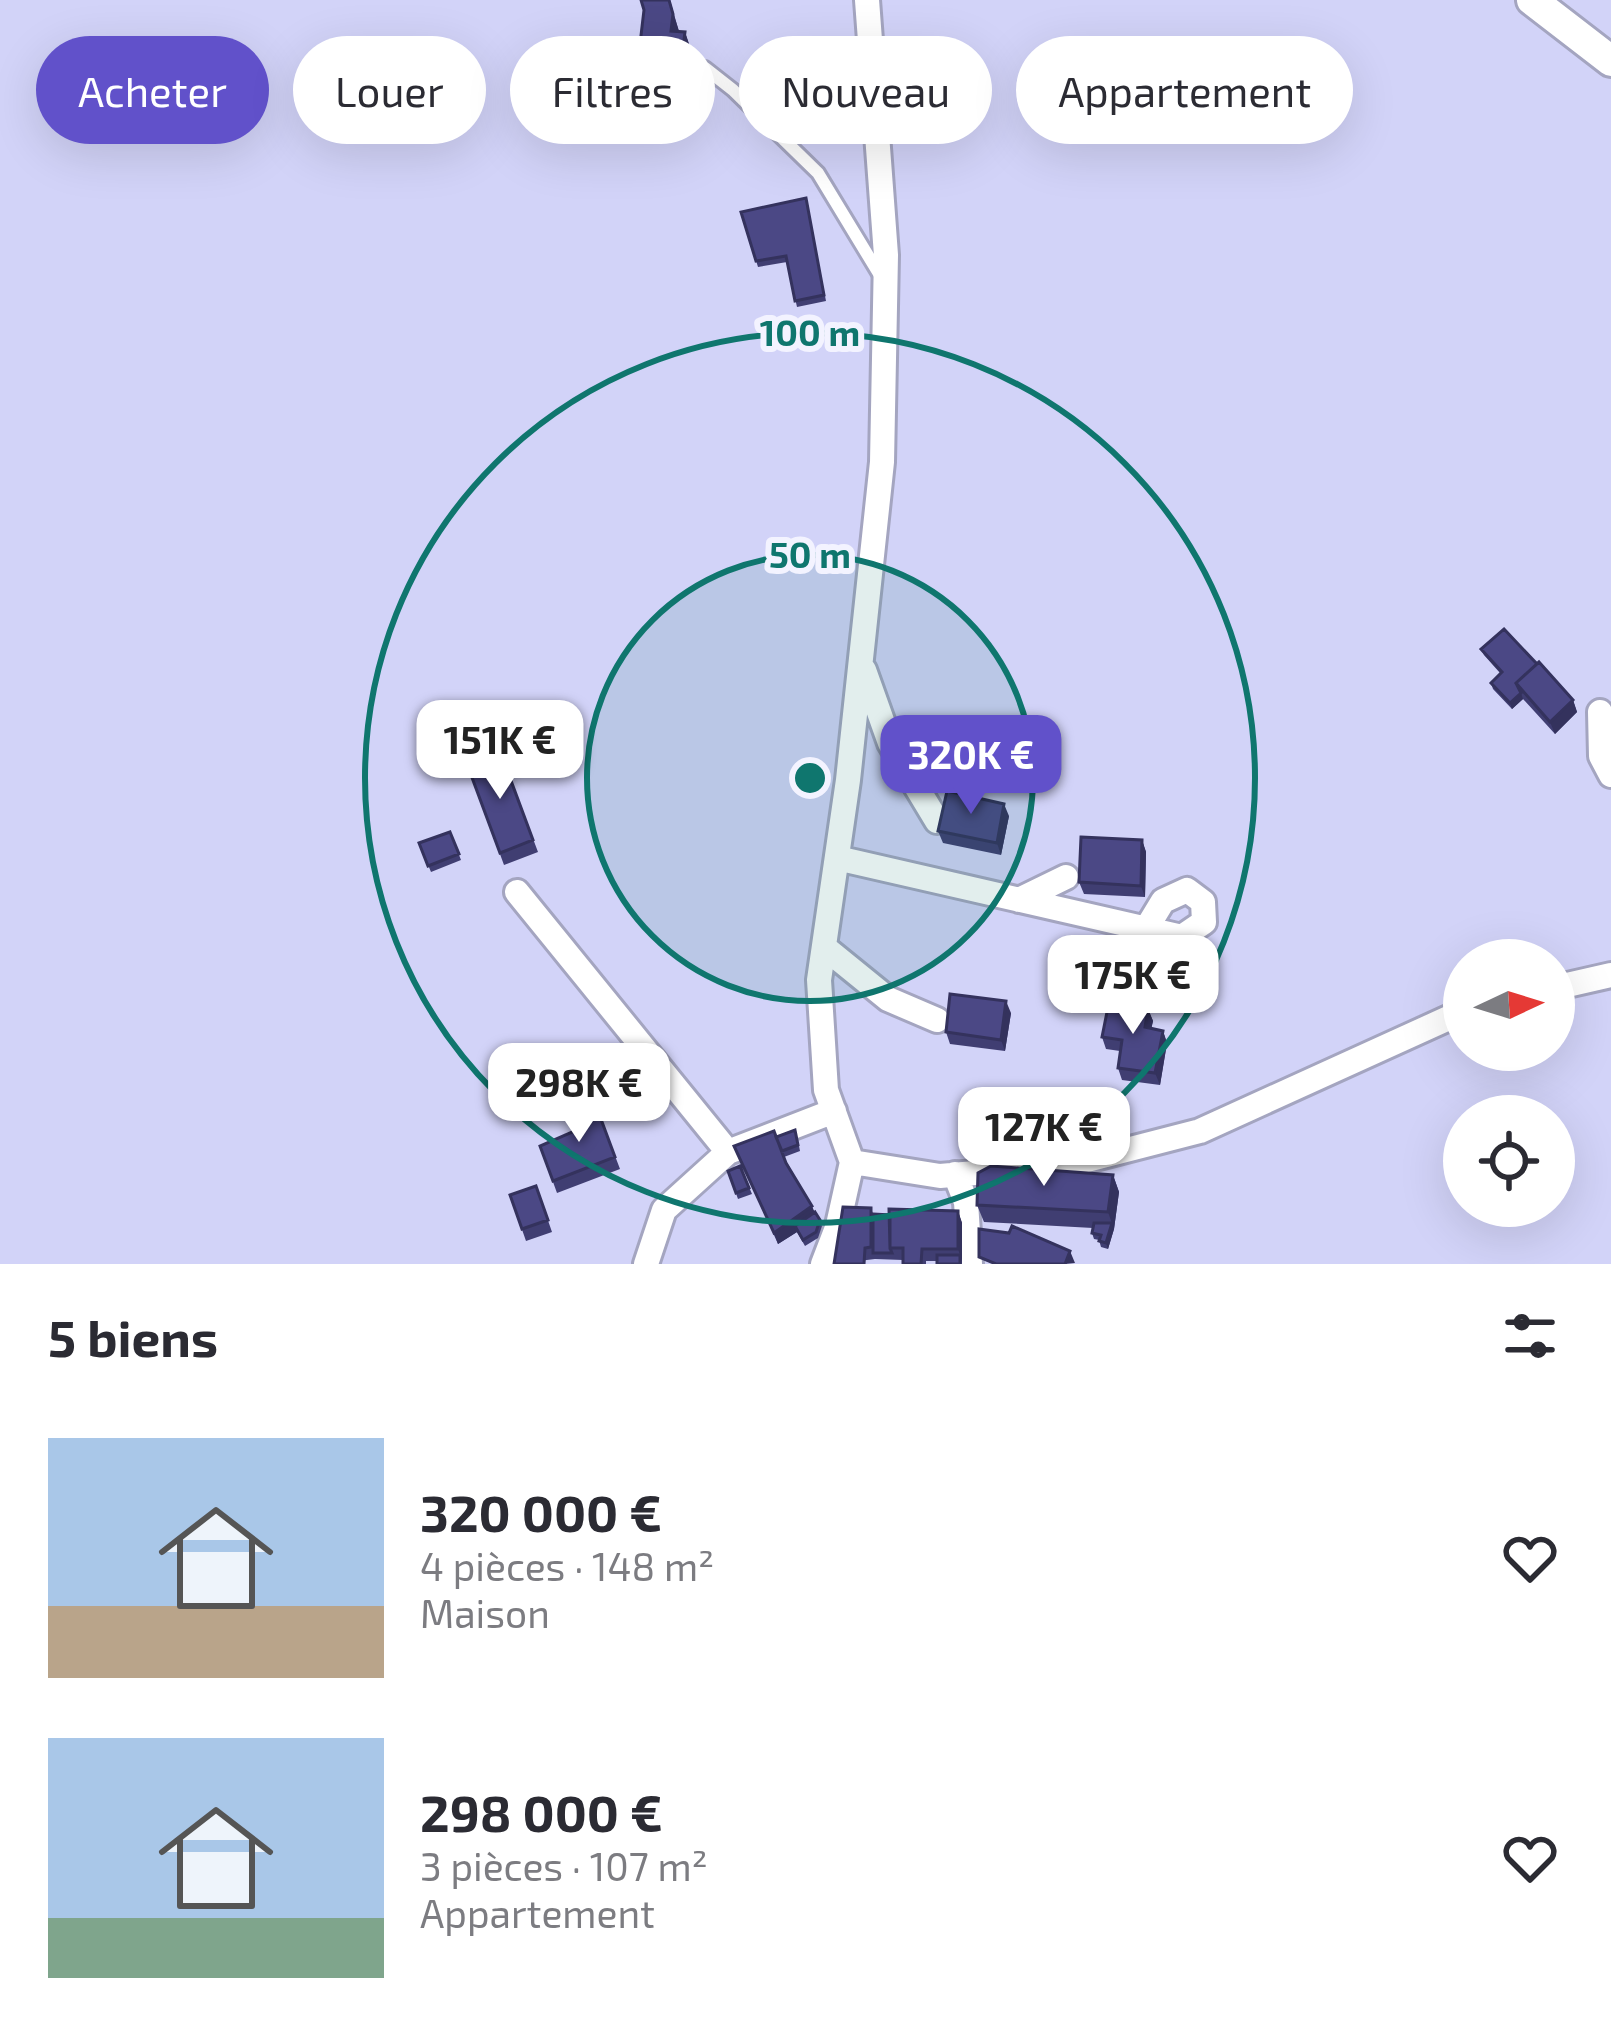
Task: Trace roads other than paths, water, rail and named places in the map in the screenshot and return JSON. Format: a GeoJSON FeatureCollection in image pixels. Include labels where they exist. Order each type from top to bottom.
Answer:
{"type":"FeatureCollection","features":[{"type":"Feature","properties":{"kind":"street"},"geometry":{"type":"LineString","coordinates":[[823,1264],[838,1225],[852,1162],[826,1090],[819,980],[882,462],[885,283],[867,0]]}},
{"type":"Feature","properties":{"kind":"street"},"geometry":{"type":"LineString","coordinates":[[1532,0],[1611,62]]}},
{"type":"Feature","properties":{"kind":"street"},"geometry":{"type":"LineString","coordinates":[[861,662],[890,743],[937,821]]}},
{"type":"Feature","properties":{"kind":"street"},"geometry":{"type":"LineString","coordinates":[[1600,712],[1601,756],[1611,775]]}},
{"type":"Feature","properties":{"kind":"street"},"geometry":{"type":"LineString","coordinates":[[837,858],[1146,929]]}},
{"type":"Feature","properties":{"kind":"street"},"geometry":{"type":"LineString","coordinates":[[1019,900],[1066,877]]}},
{"type":"Feature","properties":{"kind":"street"},"geometry":{"type":"LineString","coordinates":[[517,892],[728,1152]]}},
{"type":"Feature","properties":{"kind":"street"},"geometry":{"type":"LineString","coordinates":[[824,947],[888,999],[937,1020]]}},
{"type":"Feature","properties":{"kind":"street"},"geometry":{"type":"LineString","coordinates":[[1575,983],[1611,975]]}},
{"type":"Feature","properties":{"kind":"street"},"geometry":{"type":"LineString","coordinates":[[852,1162],[940,1176],[1068,1165],[1200,1131],[1443,1020]]}},
{"type":"Feature","properties":{"kind":"street"},"geometry":{"type":"LineString","coordinates":[[646,1264],[664,1210],[728,1152],[834,1111]]}},
{"type":"Feature","properties":{"kind":"street"},"geometry":{"type":"LineString","coordinates":[[955,1174],[966,1202],[970,1264]]}},
{"type":"Feature","properties":{"kind":"lane"},"geometry":{"type":"LineString","coordinates":[[715,76],[818,173],[885,283]]}}]}
